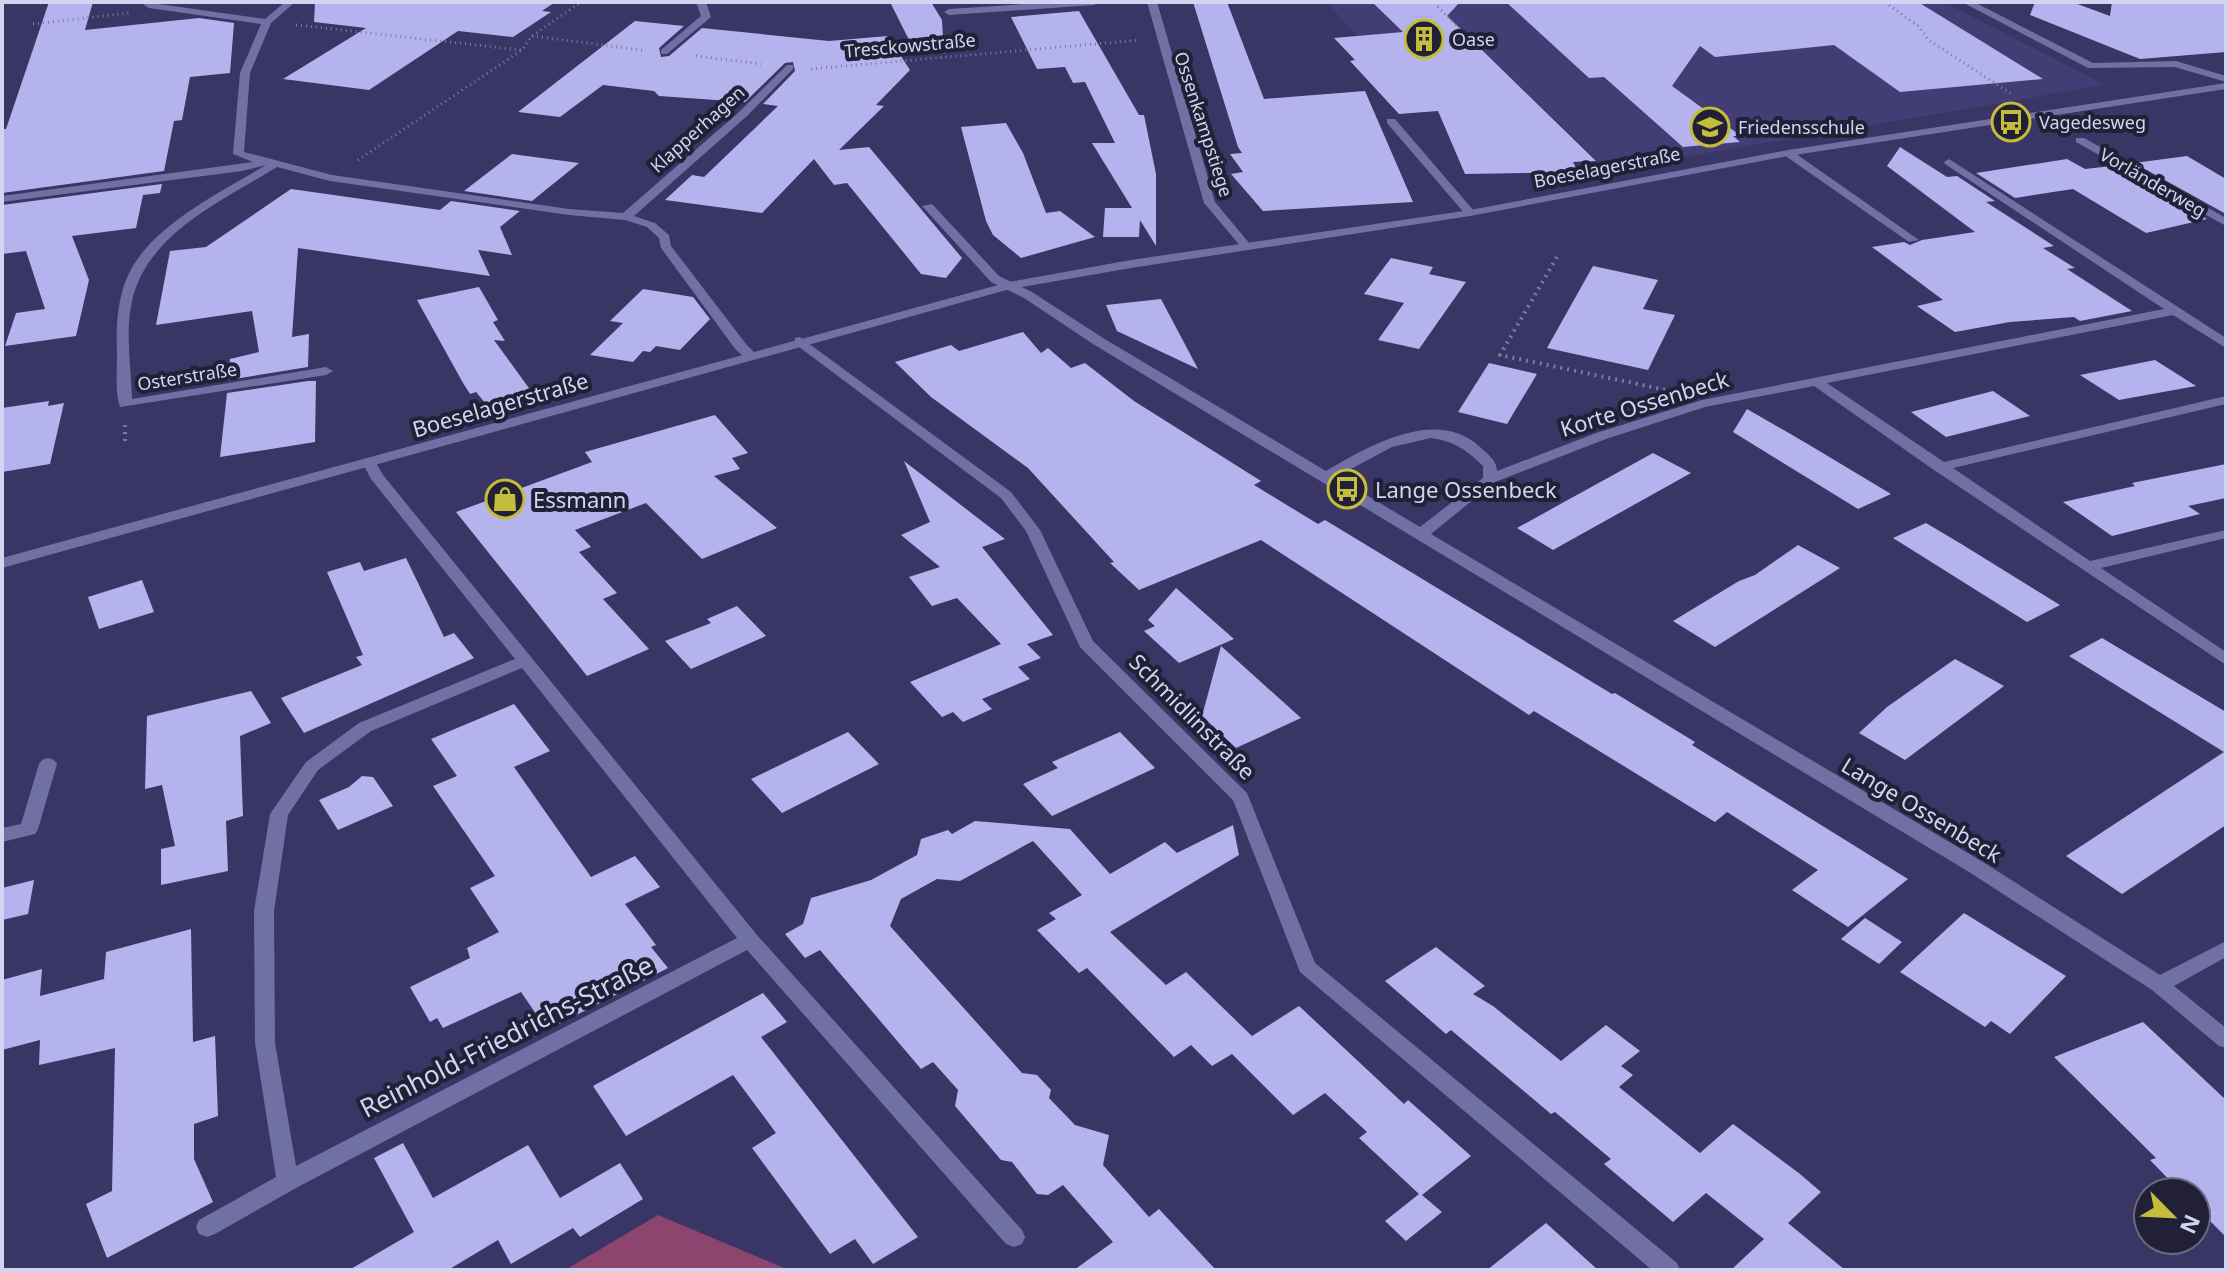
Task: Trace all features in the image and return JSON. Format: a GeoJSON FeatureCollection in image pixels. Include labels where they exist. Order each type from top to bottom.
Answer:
{"type":"FeatureCollection","features":[{"type":"Feature","properties":{"kind":"street"},"geometry":{"type":"LineString","coordinates":[[150,2],[149,5],[267,22]]}},
{"type":"Feature","properties":{"kind":"street"},"geometry":{"type":"LineString","coordinates":[[290,2],[267,22],[245,73],[238,154],[269,163],[302,167],[330,178],[569,212],[626,217],[651,225],[661,232],[665,246],[741,347],[752,356]]}},
{"type":"Feature","properties":{"kind":"street"},"geometry":{"type":"LineString","coordinates":[[664,52],[706,17],[701,2]]}},
{"type":"Feature","properties":{"kind":"street"},"geometry":{"type":"LineString","coordinates":[[949,12],[1094,2]]}},
{"type":"Feature","properties":{"kind":"street","name":"Ossenkampstiege"},"geometry":{"type":"LineString","coordinates":[[1152,2],[1210,203],[1246,246]]}},
{"type":"Feature","properties":{"kind":"street"},"geometry":{"type":"LineString","coordinates":[[1967,2],[2091,66],[2176,64],[2226,79]]}},
{"type":"Feature","properties":{"kind":"street","name":"Klapperhagen"},"geometry":{"type":"LineString","coordinates":[[626,217],[743,114],[790,67]]}},
{"type":"Feature","properties":{"kind":"street","name":"Boeselagerstraße"},"geometry":{"type":"LineString","coordinates":[[2,563],[370,464],[800,341],[1009,286],[1246,246],[1470,213],[1788,153],[2226,86]]}},
{"type":"Feature","properties":{"kind":"street"},"geometry":{"type":"LineString","coordinates":[[1391,121],[1470,213]]}},
{"type":"Feature","properties":{"kind":"street","name":"Vorländerweg"},"geometry":{"type":"LineString","coordinates":[[2080,140],[2226,223]]}},
{"type":"Feature","properties":{"kind":"street"},"geometry":{"type":"LineString","coordinates":[[1788,153],[1913,240]]}},
{"type":"Feature","properties":{"kind":"street"},"geometry":{"type":"LineString","coordinates":[[1949,162],[2226,344]]}},
{"type":"Feature","properties":{"kind":"street"},"geometry":{"type":"LineString","coordinates":[[2,199],[269,163]]}},
{"type":"Feature","properties":{"kind":"street","name":"Osterstraße"},"geometry":{"type":"LineString","coordinates":[[269,163],[156,244],[135,271],[125,300],[125,404],[326,371]]}},
{"type":"Feature","properties":{"kind":"street"},"geometry":{"type":"LineString","coordinates":[[928,206],[995,279],[1009,286]]}},
{"type":"Feature","properties":{"kind":"street","name":"Lange Ossenbeck"},"geometry":{"type":"LineString","coordinates":[[1009,286],[1976,867],[2159,985],[2226,1040]]}},
{"type":"Feature","properties":{"kind":"street"},"geometry":{"type":"LineString","coordinates":[[1814,380],[2172,311]]}},
{"type":"Feature","properties":{"kind":"street","name":"Schmidlinstraße"},"geometry":{"type":"LineString","coordinates":[[800,341],[1006,495],[1033,530],[1086,643],[1241,797],[1307,967],[1669,1270]]}},
{"type":"Feature","properties":{"kind":"street"},"geometry":{"type":"LineString","coordinates":[[1814,380],[2226,660]]}},
{"type":"Feature","properties":{"kind":"street","name":"Korte Ossenbeck"},"geometry":{"type":"LineString","coordinates":[[1422,533],[1490,479],[1601,436],[1702,404],[1814,380]]}},
{"type":"Feature","properties":{"kind":"street"},"geometry":{"type":"LineString","coordinates":[[1939,467],[2226,400]]}},
{"type":"Feature","properties":{"kind":"street"},"geometry":{"type":"LineString","coordinates":[[1326,477],[1391,440],[1433,435],[1455,438],[1471,445],[1490,465],[1490,479]]}},
{"type":"Feature","properties":{"kind":"street"},"geometry":{"type":"LineString","coordinates":[[370,464],[376,476],[750,940],[1014,1237]]}},
{"type":"Feature","properties":{"kind":"street"},"geometry":{"type":"LineString","coordinates":[[2088,566],[2226,534]]}},
{"type":"Feature","properties":{"kind":"street"},"geometry":{"type":"LineString","coordinates":[[288,1181],[265,1043],[264,911],[279,814],[312,766],[365,727],[525,661]]}},
{"type":"Feature","properties":{"kind":"street"},"geometry":{"type":"LineString","coordinates":[[2,835],[29,829],[48,764]]}},
{"type":"Feature","properties":{"kind":"street","name":"Reinhold-Friedrichs-Straße"},"geometry":{"type":"LineString","coordinates":[[207,1227],[288,1181],[750,940]]}},
{"type":"Feature","properties":{"kind":"street"},"geometry":{"type":"LineString","coordinates":[[2159,985],[2226,948]]}},
{"type":"Feature","properties":{"kind":"path"},"geometry":{"type":"LineString","coordinates":[[330,178],[522,50],[532,36],[581,2]]}},
{"type":"Feature","properties":{"kind":"path"},"geometry":{"type":"LineString","coordinates":[[1438,2],[1437,6],[1472,41]]}},
{"type":"Feature","properties":{"kind":"path"},"geometry":{"type":"LineString","coordinates":[[1885,2],[1918,26],[1929,40],[2020,99]]}},
{"type":"Feature","properties":{"kind":"path"},"geometry":{"type":"LineString","coordinates":[[33,24],[174,9]]}},
{"type":"Feature","properties":{"kind":"path"},"geometry":{"type":"LineString","coordinates":[[267,22],[522,50]]}},
{"type":"Feature","properties":{"kind":"path","name":"Tresckowstraße"},"geometry":{"type":"LineString","coordinates":[[532,36],[821,70],[1160,38]]}},
{"type":"Feature","properties":{"kind":"path"},"geometry":{"type":"LineString","coordinates":[[1557,257],[1500,355],[1664,389],[1702,404]]}},
{"type":"Feature","properties":{"kind":"shaded area","name":"Friedensschule"},"geometry":{"type":"Polygon","coordinates":[[[1326,2],[1944,2],[2105,85],[1608,170],[1494,62],[1389,71],[1326,2]]]}},
{"type":"Feature","properties":{"kind":"shaded area"},"geometry":{"type":"Polygon","coordinates":[[[658,1215],[789,1270],[565,1270],[658,1215]]]}},
{"type":"Feature","properties":{"kind":"building"},"geometry":{"type":"Polygon","coordinates":[[[49,2],[93,2],[85,30],[199,18],[234,23],[230,73],[190,77],[182,120],[174,121],[164,171],[2,193],[2,129],[6,129],[49,2]]]}},
{"type":"Feature","properties":{"kind":"building"},"geometry":{"type":"Polygon","coordinates":[[[315,2],[555,2],[542,11],[551,12],[513,37],[458,31],[369,90],[283,79],[366,28],[314,22],[315,2]]]}},
{"type":"Feature","properties":{"kind":"building"},"geometry":{"type":"Polygon","coordinates":[[[890,2],[931,2],[942,20],[943,38],[909,40],[890,2]]]}},
{"type":"Feature","properties":{"kind":"building"},"geometry":{"type":"Polygon","coordinates":[[[1193,2],[1227,2],[1264,99],[1365,91],[1413,202],[1263,211],[1231,174],[1243,172],[1230,154],[1242,153],[1193,2]]]}},
{"type":"Feature","properties":{"kind":"building"},"geometry":{"type":"Polygon","coordinates":[[[1372,2],[1460,2],[1447,16],[1596,161],[1573,162],[1578,172],[1465,174],[1438,111],[1399,114],[1350,61],[1355,60],[1334,38],[1403,32],[1372,2]]]}},
{"type":"Feature","properties":{"kind":"building"},"geometry":{"type":"Polygon","coordinates":[[[1506,2],[1918,2],[2043,79],[1900,92],[1834,45],[1715,57],[1700,46],[1672,86],[1741,136],[1733,136],[1740,142],[1683,147],[1604,77],[1589,78],[1506,2]]]}},
{"type":"Feature","properties":{"kind":"building"},"geometry":{"type":"Polygon","coordinates":[[[2035,2],[2072,2],[2110,16],[2112,2],[2226,2],[2226,52],[2140,59],[2030,15],[2035,2]]]}},
{"type":"Feature","properties":{"kind":"building"},"geometry":{"type":"Polygon","coordinates":[[[1079,11],[1139,115],[1144,115],[1156,174],[1156,246],[1140,220],[1139,237],[1103,237],[1105,208],[1132,208],[1092,143],[1115,143],[1085,82],[1073,83],[1065,67],[1037,69],[1011,17],[1079,11]]]}},
{"type":"Feature","properties":{"kind":"building"},"geometry":{"type":"Polygon","coordinates":[[[635,21],[684,26],[659,48],[661,57],[669,56],[702,28],[829,41],[888,36],[910,70],[876,105],[884,106],[839,150],[869,147],[962,258],[946,278],[921,274],[847,183],[834,185],[814,159],[762,213],[665,200],[692,175],[704,177],[778,106],[763,104],[795,71],[793,62],[785,63],[745,102],[659,96],[654,91],[603,85],[560,117],[518,112],[635,21]]]}},
{"type":"Feature","properties":{"kind":"building"},"geometry":{"type":"Polygon","coordinates":[[[1006,123],[1023,153],[1046,213],[1060,211],[1095,237],[1021,258],[993,235],[986,221],[961,127],[1006,123]]]}},
{"type":"Feature","properties":{"kind":"building"},"geometry":{"type":"Polygon","coordinates":[[[1900,147],[1947,177],[1957,176],[1995,201],[1986,202],[2054,246],[2043,248],[2075,268],[2067,269],[2132,311],[2080,321],[2074,317],[2010,322],[1955,332],[1917,306],[1943,300],[1872,247],[1904,242],[1910,245],[1922,240],[1975,232],[1887,166],[1900,147]]]}},
{"type":"Feature","properties":{"kind":"building"},"geometry":{"type":"Polygon","coordinates":[[[512,154],[579,163],[532,201],[464,191],[512,154]]]}},
{"type":"Feature","properties":{"kind":"building"},"geometry":{"type":"Polygon","coordinates":[[[2187,156],[2226,179],[2226,214],[2134,163],[2187,156]]]}},
{"type":"Feature","properties":{"kind":"building"},"geometry":{"type":"Polygon","coordinates":[[[2067,159],[2085,169],[2112,166],[2207,219],[2146,233],[2073,189],[2015,198],[1976,173],[2067,159]]]}},
{"type":"Feature","properties":{"kind":"building"},"geometry":{"type":"Polygon","coordinates":[[[162,184],[160,193],[143,195],[136,228],[72,236],[89,280],[76,336],[5,346],[16,313],[45,309],[26,251],[2,254],[2,205],[162,184]]]}},
{"type":"Feature","properties":{"kind":"building"},"geometry":{"type":"Polygon","coordinates":[[[291,189],[440,210],[451,201],[520,211],[500,227],[512,255],[478,250],[490,276],[298,248],[292,337],[309,334],[308,367],[228,380],[230,359],[259,352],[252,311],[156,325],[170,251],[206,247],[291,189]]]}},
{"type":"Feature","properties":{"kind":"building"},"geometry":{"type":"Polygon","coordinates":[[[1391,258],[1433,267],[1429,274],[1466,282],[1419,349],[1378,340],[1404,303],[1364,294],[1391,258]]]}},
{"type":"Feature","properties":{"kind":"building"},"geometry":{"type":"Polygon","coordinates":[[[1593,266],[1658,280],[1643,309],[1675,315],[1648,370],[1547,348],[1593,266]]]}},
{"type":"Feature","properties":{"kind":"building"},"geometry":{"type":"Polygon","coordinates":[[[479,287],[498,320],[493,322],[505,341],[494,340],[531,391],[486,404],[476,392],[470,394],[417,300],[479,287]]]}},
{"type":"Feature","properties":{"kind":"building"},"geometry":{"type":"Polygon","coordinates":[[[643,289],[693,297],[710,319],[680,350],[656,346],[650,352],[643,351],[633,362],[590,355],[623,323],[610,321],[643,289]]]}},
{"type":"Feature","properties":{"kind":"building"},"geometry":{"type":"Polygon","coordinates":[[[1161,299],[1198,369],[1117,331],[1106,305],[1161,299]]]}},
{"type":"Feature","properties":{"kind":"building"},"geometry":{"type":"Polygon","coordinates":[[[1023,332],[1041,353],[1048,348],[1071,368],[1085,363],[1134,401],[1261,481],[1254,485],[1318,524],[1325,520],[1615,693],[1695,742],[1692,745],[1908,879],[1848,927],[1792,890],[1818,870],[1727,812],[1715,822],[1534,711],[1529,715],[1261,540],[1139,590],[1110,563],[1114,562],[1028,468],[931,397],[895,362],[951,345],[959,351],[1023,332]]]}},
{"type":"Feature","properties":{"kind":"building"},"geometry":{"type":"Polygon","coordinates":[[[2155,360],[2196,386],[2119,400],[2080,375],[2155,360]]]}},
{"type":"Feature","properties":{"kind":"building"},"geometry":{"type":"Polygon","coordinates":[[[1489,363],[1537,374],[1507,424],[1458,412],[1489,363]]]}},
{"type":"Feature","properties":{"kind":"building"},"geometry":{"type":"Polygon","coordinates":[[[316,381],[315,442],[220,457],[227,393],[316,381]]]}},
{"type":"Feature","properties":{"kind":"building"},"geometry":{"type":"Polygon","coordinates":[[[1993,391],[2030,416],[1946,437],[1911,412],[1993,391]]]}},
{"type":"Feature","properties":{"kind":"building"},"geometry":{"type":"Polygon","coordinates":[[[49,401],[48,406],[64,403],[50,464],[2,472],[2,408],[49,401]]]}},
{"type":"Feature","properties":{"kind":"building"},"geometry":{"type":"Polygon","coordinates":[[[1747,409],[1891,494],[1858,509],[1733,432],[1747,409]]]}},
{"type":"Feature","properties":{"kind":"building"},"geometry":{"type":"Polygon","coordinates":[[[715,415],[748,453],[732,458],[740,469],[714,476],[777,528],[702,559],[646,503],[575,530],[591,547],[579,552],[617,593],[603,599],[649,649],[587,676],[456,512],[592,462],[585,452],[715,415]]]}},
{"type":"Feature","properties":{"kind":"building"},"geometry":{"type":"Polygon","coordinates":[[[1653,453],[1691,473],[1553,550],[1517,528],[1653,453]]]}},
{"type":"Feature","properties":{"kind":"building"},"geometry":{"type":"Polygon","coordinates":[[[904,461],[1005,539],[982,547],[1053,635],[1027,644],[1041,658],[1018,667],[1030,679],[982,699],[992,709],[963,722],[953,712],[942,717],[910,682],[1001,644],[957,598],[932,606],[909,577],[940,567],[901,535],[930,522],[904,461]]]}},
{"type":"Feature","properties":{"kind":"building"},"geometry":{"type":"Polygon","coordinates":[[[2226,464],[2226,498],[2188,506],[2200,514],[2112,536],[2063,502],[2135,486],[2132,483],[2226,464]]]}},
{"type":"Feature","properties":{"kind":"building"},"geometry":{"type":"Polygon","coordinates":[[[1926,523],[2060,605],[2027,622],[1893,538],[1926,523]]]}},
{"type":"Feature","properties":{"kind":"building"},"geometry":{"type":"Polygon","coordinates":[[[1798,545],[1840,568],[1715,647],[1673,621],[1739,581],[1755,575],[1798,545]]]}},
{"type":"Feature","properties":{"kind":"building"},"geometry":{"type":"Polygon","coordinates":[[[406,558],[444,637],[454,633],[474,658],[304,733],[281,698],[362,665],[356,657],[363,655],[327,572],[360,562],[364,571],[406,558]]]}},
{"type":"Feature","properties":{"kind":"building"},"geometry":{"type":"Polygon","coordinates":[[[142,580],[154,612],[99,629],[88,597],[142,580]]]}},
{"type":"Feature","properties":{"kind":"building"},"geometry":{"type":"Polygon","coordinates":[[[1176,588],[1234,639],[1179,663],[1144,631],[1155,626],[1148,620],[1176,588]]]}},
{"type":"Feature","properties":{"kind":"building"},"geometry":{"type":"Polygon","coordinates":[[[737,606],[766,636],[691,669],[665,641],[711,623],[707,619],[737,606]]]}},
{"type":"Feature","properties":{"kind":"building"},"geometry":{"type":"Polygon","coordinates":[[[2102,638],[2226,712],[2226,825],[2122,894],[2066,856],[2224,752],[2069,656],[2102,638]]]}},
{"type":"Feature","properties":{"kind":"building"},"geometry":{"type":"Polygon","coordinates":[[[1221,646],[1301,718],[1236,748],[1202,716],[1221,646]]]}},
{"type":"Feature","properties":{"kind":"building"},"geometry":{"type":"Polygon","coordinates":[[[1955,659],[2004,686],[1905,760],[1859,733],[1887,707],[1955,659]]]}},
{"type":"Feature","properties":{"kind":"building"},"geometry":{"type":"Polygon","coordinates":[[[251,691],[271,723],[240,736],[243,816],[226,821],[228,871],[161,885],[161,849],[175,846],[162,785],[145,789],[147,716],[251,691]]]}},
{"type":"Feature","properties":{"kind":"building"},"geometry":{"type":"Polygon","coordinates":[[[514,704],[550,751],[514,767],[591,877],[635,856],[660,887],[625,904],[656,945],[651,947],[668,968],[547,1030],[521,992],[443,1028],[437,1018],[430,1022],[410,987],[470,958],[467,948],[499,932],[470,888],[495,876],[433,786],[457,776],[431,739],[514,704]]]}},
{"type":"Feature","properties":{"kind":"building"},"geometry":{"type":"Polygon","coordinates":[[[848,732],[879,764],[782,813],[751,779],[848,732]]]}},
{"type":"Feature","properties":{"kind":"building"},"geometry":{"type":"Polygon","coordinates":[[[1120,732],[1155,768],[1052,816],[1023,784],[1058,768],[1052,762],[1120,732]]]}},
{"type":"Feature","properties":{"kind":"building"},"geometry":{"type":"Polygon","coordinates":[[[362,776],[373,777],[393,806],[338,830],[319,800],[349,787],[362,776]]]}},
{"type":"Feature","properties":{"kind":"building"},"geometry":{"type":"Polygon","coordinates":[[[975,821],[1070,829],[1110,874],[1165,842],[1177,853],[1233,825],[1239,855],[1110,932],[1166,985],[1186,972],[1252,1036],[1299,1006],[1404,1104],[1408,1100],[1471,1156],[1422,1195],[1442,1212],[1406,1241],[1385,1221],[1419,1194],[1359,1138],[1367,1132],[1325,1093],[1293,1115],[1232,1054],[1212,1066],[1191,1045],[1174,1057],[1087,968],[1079,973],[1037,930],[1056,919],[1049,913],[1082,895],[1033,841],[960,881],[937,879],[901,899],[890,926],[1022,1073],[1037,1075],[1051,1090],[1049,1098],[1075,1125],[1109,1135],[1103,1165],[1149,1217],[1159,1209],[1216,1270],[1074,1270],[1113,1242],[1063,1185],[1048,1195],[1037,1194],[1012,1162],[1001,1160],[955,1106],[958,1090],[933,1062],[921,1069],[820,950],[805,958],[785,934],[803,924],[811,898],[871,880],[917,855],[921,839],[948,830],[952,834],[975,821]]]}},
{"type":"Feature","properties":{"kind":"building"},"geometry":{"type":"Polygon","coordinates":[[[34,880],[28,914],[2,920],[2,888],[34,880]]]}},
{"type":"Feature","properties":{"kind":"building"},"geometry":{"type":"Polygon","coordinates":[[[1964,913],[2066,976],[2010,1034],[1991,1021],[1985,1027],[1900,972],[1964,913]]]}},
{"type":"Feature","properties":{"kind":"building"},"geometry":{"type":"Polygon","coordinates":[[[1865,918],[1902,942],[1879,964],[1841,939],[1865,918]]]}},
{"type":"Feature","properties":{"kind":"building"},"geometry":{"type":"Polygon","coordinates":[[[191,929],[193,1042],[215,1036],[218,1116],[194,1124],[194,1159],[213,1202],[107,1258],[86,1204],[112,1191],[115,1048],[39,1065],[40,1040],[2,1050],[2,980],[42,969],[40,996],[104,979],[106,952],[191,929]]]}},
{"type":"Feature","properties":{"kind":"building"},"geometry":{"type":"Polygon","coordinates":[[[1436,947],[1485,986],[1473,994],[1493,1006],[1561,1061],[1606,1025],[1640,1051],[1621,1066],[1633,1075],[1619,1087],[1700,1153],[1733,1124],[1800,1174],[1821,1192],[1788,1223],[1845,1270],[1731,1270],[1764,1239],[1706,1193],[1673,1222],[1604,1164],[1611,1159],[1555,1112],[1551,1114],[1451,1030],[1446,1034],[1385,981],[1436,947]]]}},
{"type":"Feature","properties":{"kind":"building"},"geometry":{"type":"Polygon","coordinates":[[[763,993],[787,1022],[761,1037],[918,1237],[873,1264],[855,1239],[830,1254],[752,1148],[776,1133],[733,1075],[626,1136],[593,1086],[763,993]]]}},
{"type":"Feature","properties":{"kind":"building"},"geometry":{"type":"Polygon","coordinates":[[[2143,1022],[2226,1100],[2226,1237],[2212,1223],[2212,1176],[2166,1176],[2150,1160],[2156,1158],[2054,1057],[2143,1022]]]}},
{"type":"Feature","properties":{"kind":"building"},"geometry":{"type":"Polygon","coordinates":[[[403,1143],[433,1198],[528,1145],[560,1198],[620,1163],[643,1199],[580,1237],[573,1228],[511,1264],[498,1240],[448,1270],[349,1270],[414,1232],[374,1158],[403,1143]]]}},
{"type":"Feature","properties":{"kind":"building"},"geometry":{"type":"Polygon","coordinates":[[[1546,1223],[1598,1270],[1487,1270],[1546,1223]]]}},
{"type":"Feature","properties":{"kind":"place","name":"Oase"},"geometry":{"type":"Point","coordinates":[1424,39]}},
{"type":"Feature","properties":{"kind":"place","name":"Vagedesweg"},"geometry":{"type":"Point","coordinates":[2011,122]}},
{"type":"Feature","properties":{"kind":"place","name":"Friedensschule"},"geometry":{"type":"Point","coordinates":[1710,127]}},
{"type":"Feature","properties":{"kind":"place","name":"Lange Ossenbeck"},"geometry":{"type":"Point","coordinates":[1347,489]}},
{"type":"Feature","properties":{"kind":"place","name":"Essmann"},"geometry":{"type":"Point","coordinates":[505,499]}}]}
